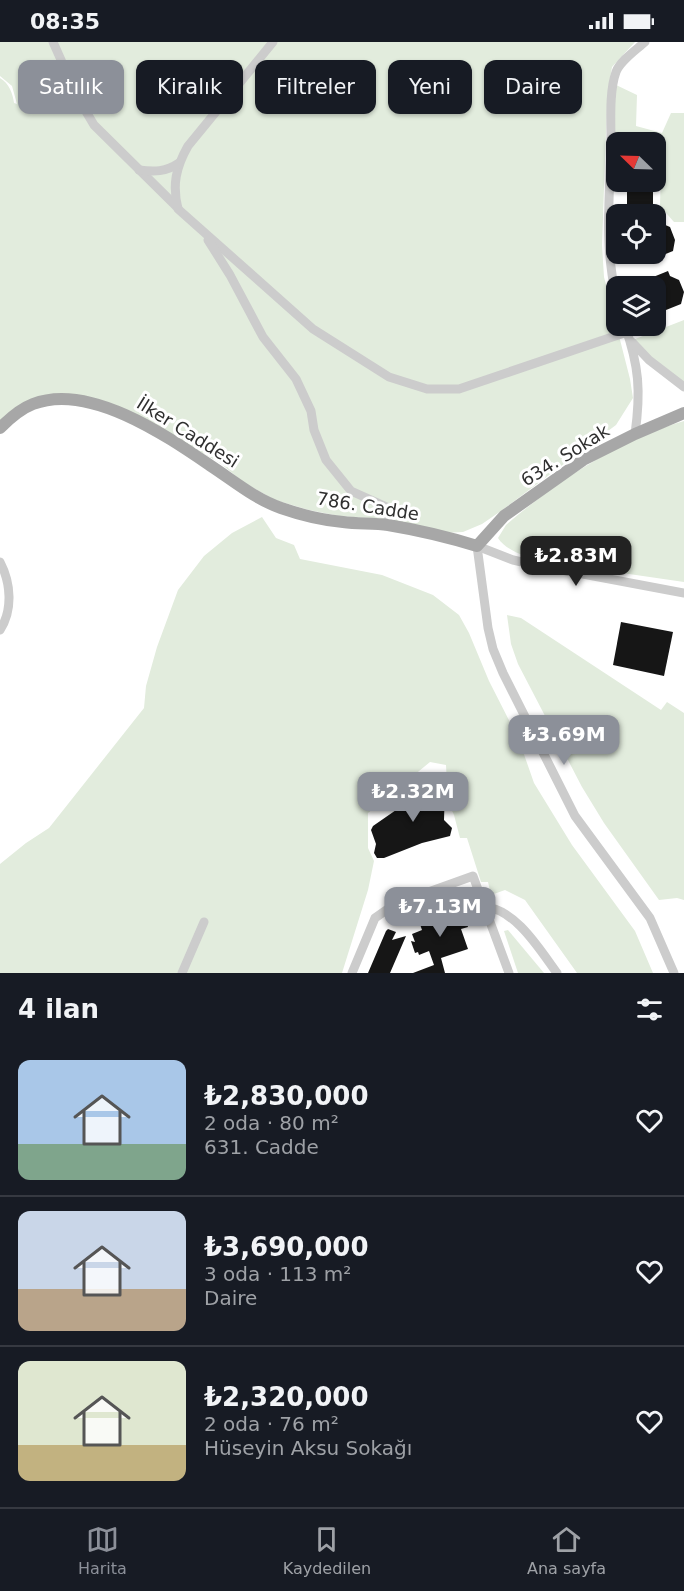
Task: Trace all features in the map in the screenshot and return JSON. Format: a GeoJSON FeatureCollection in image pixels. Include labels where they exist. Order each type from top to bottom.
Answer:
{"type":"FeatureCollection","features":[{"type":"Feature","properties":{"kind":"main road","name":"İlker Caddesi"},"geometry":{"type":"LineString","coordinates":[[0,428],[22,410],[43,401],[71,400],[98,405],[128,415],[148,426],[255,495]]}},
{"type":"Feature","properties":{"kind":"main road","name":"634. Sokak"},"geometry":{"type":"LineString","coordinates":[[477,546],[504,516],[583,460],[684,413]]}},
{"type":"Feature","properties":{"kind":"main road","name":"786. Cadde"},"geometry":{"type":"LineString","coordinates":[[255,495],[278,507],[312,516],[342,522],[388,525],[447,537],[477,546]]}},
{"type":"Feature","properties":{"kind":"street"},"geometry":{"type":"LineString","coordinates":[[53,42],[78,98],[94,125],[207,239],[230,275],[263,337],[296,379],[311,411],[314,430],[326,459],[351,491],[389,508],[388,525]]}},
{"type":"Feature","properties":{"kind":"street"},"geometry":{"type":"LineString","coordinates":[[273,42],[188,146],[179,163],[174,185],[178,209],[313,329],[389,377],[427,389],[459,389],[619,336]]}},
{"type":"Feature","properties":{"kind":"street"},"geometry":{"type":"LineString","coordinates":[[613,276],[610,208],[611,109],[616,71],[645,42]]}},
{"type":"Feature","properties":{"kind":"street"},"geometry":{"type":"LineString","coordinates":[[139,170],[157,172],[179,163]]}},
{"type":"Feature","properties":{"kind":"street"},"geometry":{"type":"LineString","coordinates":[[629,336],[639,382],[639,407],[635,434]]}},
{"type":"Feature","properties":{"kind":"street"},"geometry":{"type":"LineString","coordinates":[[630,336],[650,360],[684,387]]}},
{"type":"Feature","properties":{"kind":"street"},"geometry":{"type":"LineString","coordinates":[[674,973],[650,918],[575,816],[503,673],[493,649],[488,628],[477,546],[513,560],[684,593]]}},
{"type":"Feature","properties":{"kind":"street"},"geometry":{"type":"LineString","coordinates":[[0,562],[7,580],[9,609],[0,630]]}},
{"type":"Feature","properties":{"kind":"street"},"geometry":{"type":"LineString","coordinates":[[352,973],[375,918],[395,904],[473,876],[509,973]]}},
{"type":"Feature","properties":{"kind":"street"},"geometry":{"type":"LineString","coordinates":[[484,907],[495,907],[515,922],[557,973]]}},
{"type":"Feature","properties":{"kind":"street"},"geometry":{"type":"LineString","coordinates":[[182,973],[204,922]]}},
{"type":"Feature","properties":{"kind":"green space"},"geometry":{"type":"Polygon","coordinates":[[[0,42],[635,42],[612,67],[610,79],[602,245],[606,285],[606,336],[619,336],[633,398],[616,425],[501,511],[482,524],[463,532],[444,533],[385,519],[339,516],[275,500],[243,482],[220,463],[143,419],[49,400],[0,428],[0,78],[12,92],[14,103],[17,104],[12,86],[0,76],[0,42]]]}},
{"type":"Feature","properties":{"kind":"green space"},"geometry":{"type":"Polygon","coordinates":[[[614,84],[637,95],[636,126],[658,132],[612,132],[614,84]]]}},
{"type":"Feature","properties":{"kind":"green space"},"geometry":{"type":"Polygon","coordinates":[[[671,113],[684,113],[684,222],[674,222],[666,213],[666,204],[660,204],[660,192],[666,192],[666,132],[662,132],[671,113]]]}},
{"type":"Feature","properties":{"kind":"green space"},"geometry":{"type":"Polygon","coordinates":[[[684,320],[684,387],[630,341],[643,336],[666,336],[666,327],[684,320]]]}},
{"type":"Feature","properties":{"kind":"green space"},"geometry":{"type":"Polygon","coordinates":[[[684,421],[684,582],[540,561],[511,550],[498,538],[506,525],[546,493],[590,464],[636,439],[684,421]]]}},
{"type":"Feature","properties":{"kind":"green space"},"geometry":{"type":"Polygon","coordinates":[[[262,517],[276,538],[294,545],[300,559],[382,575],[433,595],[459,615],[519,740],[534,783],[572,845],[635,931],[653,973],[577,973],[525,900],[505,890],[491,895],[488,882],[481,882],[467,838],[460,838],[448,802],[446,765],[430,762],[368,813],[368,848],[374,861],[368,890],[342,973],[0,973],[0,864],[49,828],[144,708],[146,686],[157,647],[178,590],[204,556],[232,533],[262,517]]]}},
{"type":"Feature","properties":{"kind":"green space"},"geometry":{"type":"Polygon","coordinates":[[[507,615],[521,618],[661,710],[667,702],[684,713],[684,900],[677,898],[659,900],[604,823],[582,787],[518,664],[511,644],[507,615]]]}},
{"type":"Feature","properties":{"kind":"green space"},"geometry":{"type":"Polygon","coordinates":[[[508,930],[544,973],[518,973],[504,931],[508,930]]]}},
{"type":"Feature","properties":{"kind":"building"},"geometry":{"type":"Polygon","coordinates":[[[627,192],[653,192],[653,204],[627,204],[627,192]]]}},
{"type":"Feature","properties":{"kind":"building"},"geometry":{"type":"Polygon","coordinates":[[[666,225],[670,227],[675,240],[673,251],[666,254],[666,225]]]}},
{"type":"Feature","properties":{"kind":"building"},"geometry":{"type":"Polygon","coordinates":[[[668,271],[670,276],[679,280],[684,292],[681,304],[666,310],[666,276],[656,276],[668,271]]]}},
{"type":"Feature","properties":{"kind":"building"},"geometry":{"type":"Polygon","coordinates":[[[621,622],[673,632],[664,676],[613,665],[621,622]]]}},
{"type":"Feature","properties":{"kind":"building"},"geometry":{"type":"Polygon","coordinates":[[[435,783],[445,786],[444,820],[452,828],[450,836],[422,843],[384,858],[377,858],[374,853],[376,844],[371,830],[373,826],[435,783]]]}},
{"type":"Feature","properties":{"kind":"building"},"geometry":{"type":"Polygon","coordinates":[[[454,906],[459,922],[466,920],[468,927],[461,929],[468,949],[441,958],[445,973],[413,973],[434,965],[429,951],[419,955],[418,952],[415,953],[411,941],[415,942],[412,934],[422,930],[418,918],[454,906]]]}},
{"type":"Feature","properties":{"kind":"building"},"geometry":{"type":"Polygon","coordinates":[[[388,929],[396,932],[392,940],[406,936],[390,973],[368,973],[386,931],[388,929]]]}}]}
